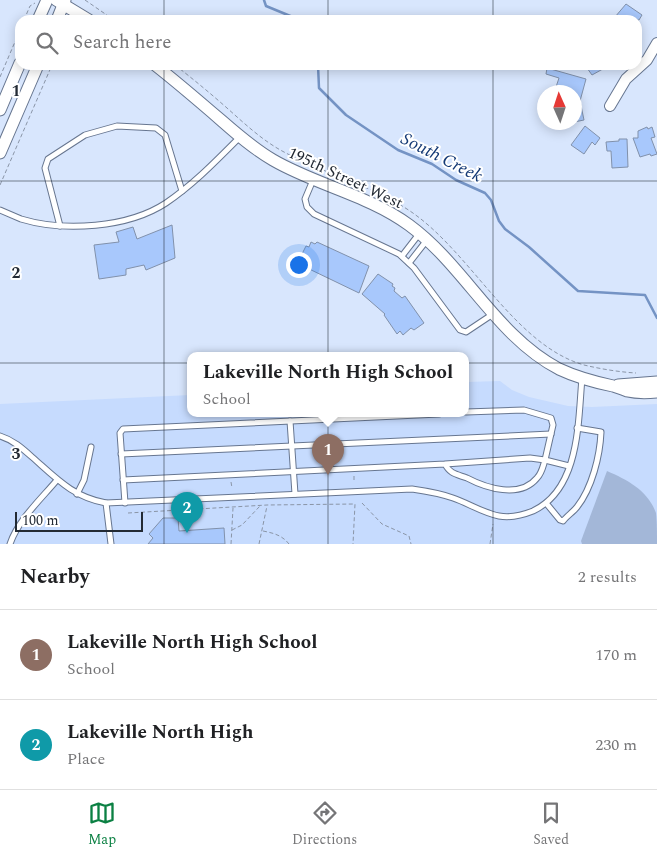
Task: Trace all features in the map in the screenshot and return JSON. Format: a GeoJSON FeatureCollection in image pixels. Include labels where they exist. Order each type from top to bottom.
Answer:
{"type":"FeatureCollection","features":[{"type":"Feature","properties":{"kind":"street"},"geometry":{"type":"LineString","coordinates":[[40,15],[47,0]]}},
{"type":"Feature","properties":{"kind":"street"},"geometry":{"type":"LineString","coordinates":[[58,15],[62,1],[82,15]]}},
{"type":"Feature","properties":{"kind":"street"},"geometry":{"type":"LineString","coordinates":[[642,65],[647,60],[657,43]]}},
{"type":"Feature","properties":{"kind":"street"},"geometry":{"type":"LineString","coordinates":[[0,110],[17,70]]}},
{"type":"Feature","properties":{"kind":"street"},"geometry":{"type":"LineString","coordinates":[[0,153],[36,70]]}},
{"type":"Feature","properties":{"kind":"street","name":"195th Street West"},"geometry":{"type":"LineString","coordinates":[[161,70],[271,160],[371,203],[396,216],[423,237],[449,262],[493,313],[532,352],[558,368],[582,378],[626,390],[657,392]]}},
{"type":"Feature","properties":{"kind":"street"},"geometry":{"type":"LineString","coordinates":[[610,106],[626,79],[636,70]]}},
{"type":"Feature","properties":{"kind":"street","name":"195th Street West"},"geometry":{"type":"LineString","coordinates":[[614,386],[657,382]]}},
{"type":"Feature","properties":{"kind":"lane"},"geometry":{"type":"LineString","coordinates":[[60,226],[45,168],[48,159],[85,135],[117,126],[156,128],[165,135],[182,191]]}},
{"type":"Feature","properties":{"kind":"lane"},"geometry":{"type":"LineString","coordinates":[[0,210],[22,219],[60,226],[96,225],[131,219],[164,204],[182,191],[199,178],[240,136]]}},
{"type":"Feature","properties":{"kind":"lane"},"geometry":{"type":"LineString","coordinates":[[314,180],[305,199],[307,207],[314,214],[402,256],[460,330],[466,332],[493,313]]}},
{"type":"Feature","properties":{"kind":"lane"},"geometry":{"type":"LineString","coordinates":[[402,256],[423,237]]}},
{"type":"Feature","properties":{"kind":"lane"},"geometry":{"type":"LineString","coordinates":[[409,263],[423,237]]}},
{"type":"Feature","properties":{"kind":"lane"},"geometry":{"type":"LineString","coordinates":[[0,436],[13,441],[21,447],[57,480],[77,494],[106,503],[412,489],[441,495],[491,514],[510,516],[530,512],[546,503],[564,481],[577,428],[582,378]]}},
{"type":"Feature","properties":{"kind":"lane"},"geometry":{"type":"LineString","coordinates":[[445,464],[448,471],[494,489],[507,489],[528,485],[537,479],[542,472],[553,422],[551,418],[528,410],[469,412]]}},
{"type":"Feature","properties":{"kind":"lane"},"geometry":{"type":"LineString","coordinates":[[125,503],[120,433],[123,429],[375,417]]}},
{"type":"Feature","properties":{"kind":"lane"},"geometry":{"type":"LineString","coordinates":[[290,421],[295,494]]}},
{"type":"Feature","properties":{"kind":"lane"},"geometry":{"type":"LineString","coordinates":[[546,503],[563,521],[577,507],[588,487],[601,432],[577,428]]}},
{"type":"Feature","properties":{"kind":"lane"},"geometry":{"type":"LineString","coordinates":[[121,454],[551,434]]}},
{"type":"Feature","properties":{"kind":"lane"},"geometry":{"type":"LineString","coordinates":[[77,494],[84,480],[91,448]]}},
{"type":"Feature","properties":{"kind":"lane"},"geometry":{"type":"LineString","coordinates":[[123,480],[530,458],[569,466]]}},
{"type":"Feature","properties":{"kind":"lane"},"geometry":{"type":"LineString","coordinates":[[10,544],[22,523],[57,480]]}},
{"type":"Feature","properties":{"kind":"lane"},"geometry":{"type":"LineString","coordinates":[[106,503],[111,544]]}},
{"type":"Feature","properties":{"kind":"path"},"geometry":{"type":"LineString","coordinates":[[26,15],[30,6],[37,0]]}},
{"type":"Feature","properties":{"kind":"path"},"geometry":{"type":"LineString","coordinates":[[85,0],[107,15]]}},
{"type":"Feature","properties":{"kind":"path"},"geometry":{"type":"LineString","coordinates":[[0,77],[15,42]]}},
{"type":"Feature","properties":{"kind":"path"},"geometry":{"type":"LineString","coordinates":[[0,185],[50,70]]}},
{"type":"Feature","properties":{"kind":"path"},"geometry":{"type":"LineString","coordinates":[[362,503],[382,524],[409,536],[411,544]]}},
{"type":"Feature","properties":{"kind":"path"},"geometry":{"type":"LineString","coordinates":[[128,513],[233,507],[356,504],[353,544]]}},
{"type":"Feature","properties":{"kind":"path"},"geometry":{"type":"LineString","coordinates":[[232,530],[242,525],[261,506]]}},
{"type":"Feature","properties":{"kind":"path"},"geometry":{"type":"LineString","coordinates":[[259,544],[267,506]]}},
{"type":"Feature","properties":{"kind":"path"},"geometry":{"type":"LineString","coordinates":[[231,544],[233,507]]}},
{"type":"Feature","properties":{"kind":"path"},"geometry":{"type":"LineString","coordinates":[[490,544],[493,524]]}},
{"type":"Feature","properties":{"kind":"path"},"geometry":{"type":"LineString","coordinates":[[262,531],[274,533],[285,538],[289,544]]}},
{"type":"Feature","properties":{"kind":"shaded area"},"geometry":{"type":"Polygon","coordinates":[[[500,381],[512,390],[529,397],[568,406],[592,407],[657,404],[657,544],[0,544],[0,404],[187,395],[187,417],[469,417],[469,382],[500,381]]]}},
{"type":"Feature","properties":{"kind":"shaded area"},"geometry":{"type":"Polygon","coordinates":[[[607,471],[630,482],[648,498],[656,513],[657,544],[582,544],[581,541],[607,471]]]}},
{"type":"Feature","properties":{"kind":"building"},"geometry":{"type":"Polygon","coordinates":[[[626,4],[642,15],[617,15],[626,4]]]}},
{"type":"Feature","properties":{"kind":"building"},"geometry":{"type":"Polygon","coordinates":[[[547,70],[554,70],[586,79],[582,94],[582,85],[557,85],[559,78],[546,74],[547,70]]]}},
{"type":"Feature","properties":{"kind":"building"},"geometry":{"type":"Polygon","coordinates":[[[588,70],[601,70],[592,75],[588,70]]]}},
{"type":"Feature","properties":{"kind":"building"},"geometry":{"type":"Polygon","coordinates":[[[585,126],[600,138],[595,145],[592,142],[584,154],[571,145],[585,126]]]}},
{"type":"Feature","properties":{"kind":"building"},"geometry":{"type":"Polygon","coordinates":[[[647,127],[648,129],[652,127],[655,137],[651,138],[657,154],[640,157],[633,138],[638,138],[638,131],[647,127]]]}},
{"type":"Feature","properties":{"kind":"building"},"geometry":{"type":"Polygon","coordinates":[[[619,139],[627,139],[628,167],[612,168],[611,151],[607,151],[606,142],[619,141],[619,139]]]}},
{"type":"Feature","properties":{"kind":"building"},"geometry":{"type":"Polygon","coordinates":[[[172,225],[175,258],[146,270],[144,265],[126,269],[126,275],[99,279],[94,245],[119,242],[116,232],[133,227],[137,239],[172,225]]]}},
{"type":"Feature","properties":{"kind":"building"},"geometry":{"type":"Polygon","coordinates":[[[311,242],[315,244],[317,242],[369,266],[359,293],[305,267],[306,264],[301,262],[303,257],[301,256],[306,246],[309,247],[311,242]]]}},
{"type":"Feature","properties":{"kind":"building"},"geometry":{"type":"Polygon","coordinates":[[[378,274],[393,284],[394,291],[402,298],[405,296],[424,323],[414,330],[411,328],[403,335],[400,331],[397,334],[385,314],[362,294],[378,274]]]}},
{"type":"Feature","properties":{"kind":"building"},"geometry":{"type":"Polygon","coordinates":[[[163,518],[178,518],[179,531],[224,528],[225,544],[148,544],[153,538],[149,534],[163,518]]]}},
{"type":"Feature","properties":{"kind":"waterway","name":"South Creek"},"geometry":{"type":"LineString","coordinates":[[264,0],[266,6],[288,15]]}},
{"type":"Feature","properties":{"kind":"waterway","name":"South Creek"},"geometry":{"type":"LineString","coordinates":[[318,70],[319,88],[346,115],[398,150],[432,164],[456,180],[485,193],[491,200],[499,221],[505,229],[529,247],[578,291],[645,295],[657,318]]}},
{"type":"Feature","properties":{"kind":"place","name":"Lakeville North High School"},"geometry":{"type":"Point","coordinates":[328,475]}},
{"type":"Feature","properties":{"kind":"place","name":"Lakeville North High"},"geometry":{"type":"Point","coordinates":[187,533]}}]}
